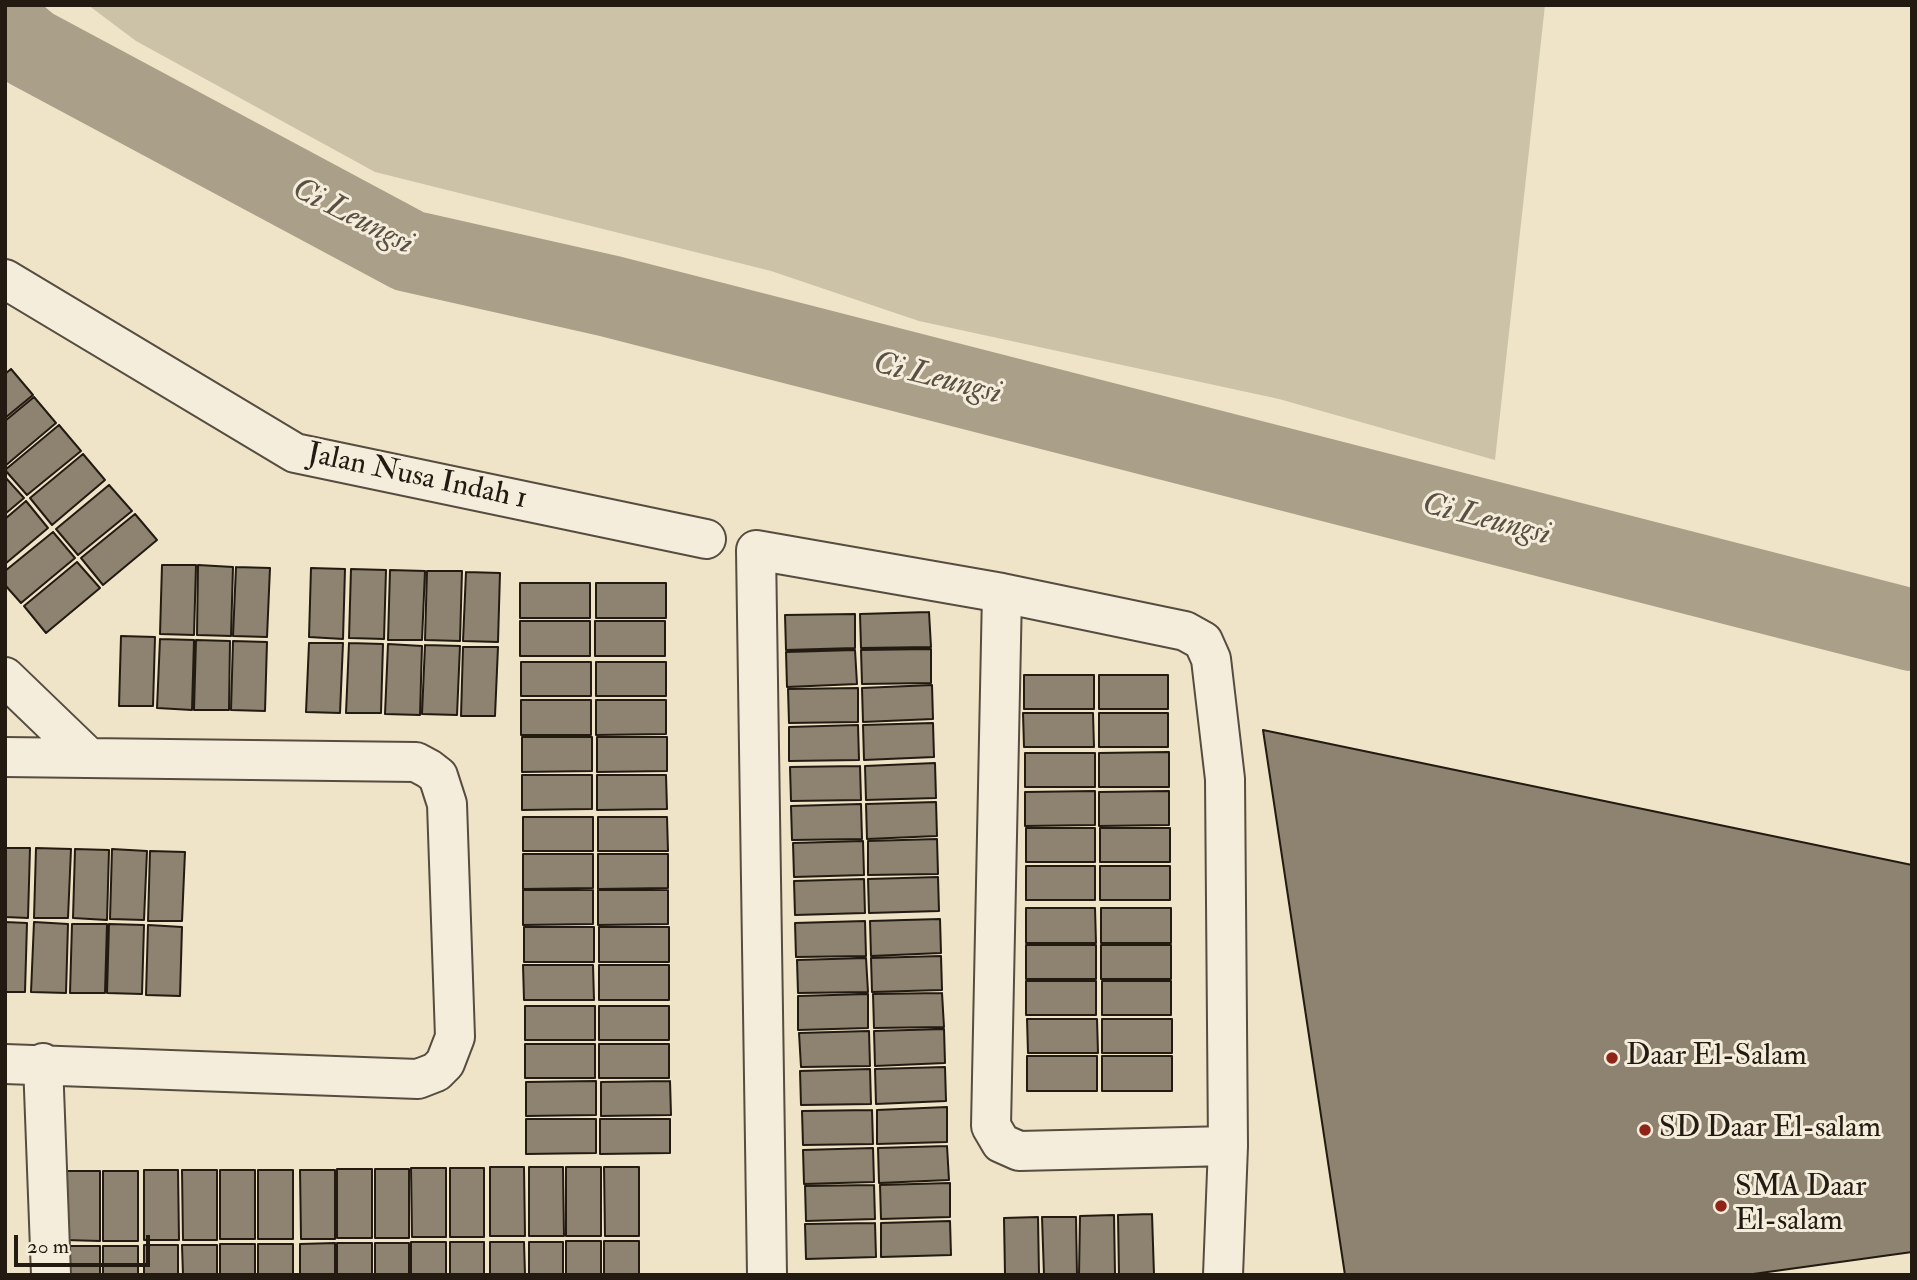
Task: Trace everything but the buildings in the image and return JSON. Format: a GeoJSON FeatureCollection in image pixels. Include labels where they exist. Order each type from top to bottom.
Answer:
{"type":"FeatureCollection","features":[{"type":"Feature","properties":{"kind":"street","name":"Jalan Nusa Indah 1"},"geometry":{"type":"LineString","coordinates":[[5,279],[295,453],[706,539]]}},
{"type":"Feature","properties":{"kind":"street"},"geometry":{"type":"LineString","coordinates":[[767,1275],[756,550],[1002,593],[1185,631],[1203,641],[1211,659],[1225,779],[1228,1146],[1223,1275]]}},
{"type":"Feature","properties":{"kind":"street"},"geometry":{"type":"LineString","coordinates":[[1002,593],[991,1126],[1000,1143],[1019,1151],[1228,1146]]}},
{"type":"Feature","properties":{"kind":"street"},"geometry":{"type":"LineString","coordinates":[[5,677],[88,757]]}},
{"type":"Feature","properties":{"kind":"street"},"geometry":{"type":"LineString","coordinates":[[5,757],[416,762],[429,769],[438,776],[447,804],[455,1037],[445,1063],[436,1072],[418,1079],[43,1063],[5,1064]]}},
{"type":"Feature","properties":{"kind":"street"},"geometry":{"type":"LineString","coordinates":[[43,1063],[51,1275]]}},
{"type":"Feature","properties":{"kind":"shaded area"},"geometry":{"type":"Polygon","coordinates":[[[88,5],[1545,5],[1495,460],[1279,399],[919,321],[771,271],[375,172],[136,41],[88,5]]]}},
{"type":"Feature","properties":{"kind":"waterway","name":"Ci Leungsi"},"geometry":{"type":"LineString","coordinates":[[5,27],[30,48],[409,251],[609,296],[1912,630]]}},
{"type":"Feature","properties":{"kind":"place","name":"Daar El-Salam"},"geometry":{"type":"Point","coordinates":[1612,1058]}},
{"type":"Feature","properties":{"kind":"place","name":"SD Daar El-salam"},"geometry":{"type":"Point","coordinates":[1645,1130]}},
{"type":"Feature","properties":{"kind":"place","name":"SMA Daar El-salam"},"geometry":{"type":"Point","coordinates":[1721,1206]}}]}
